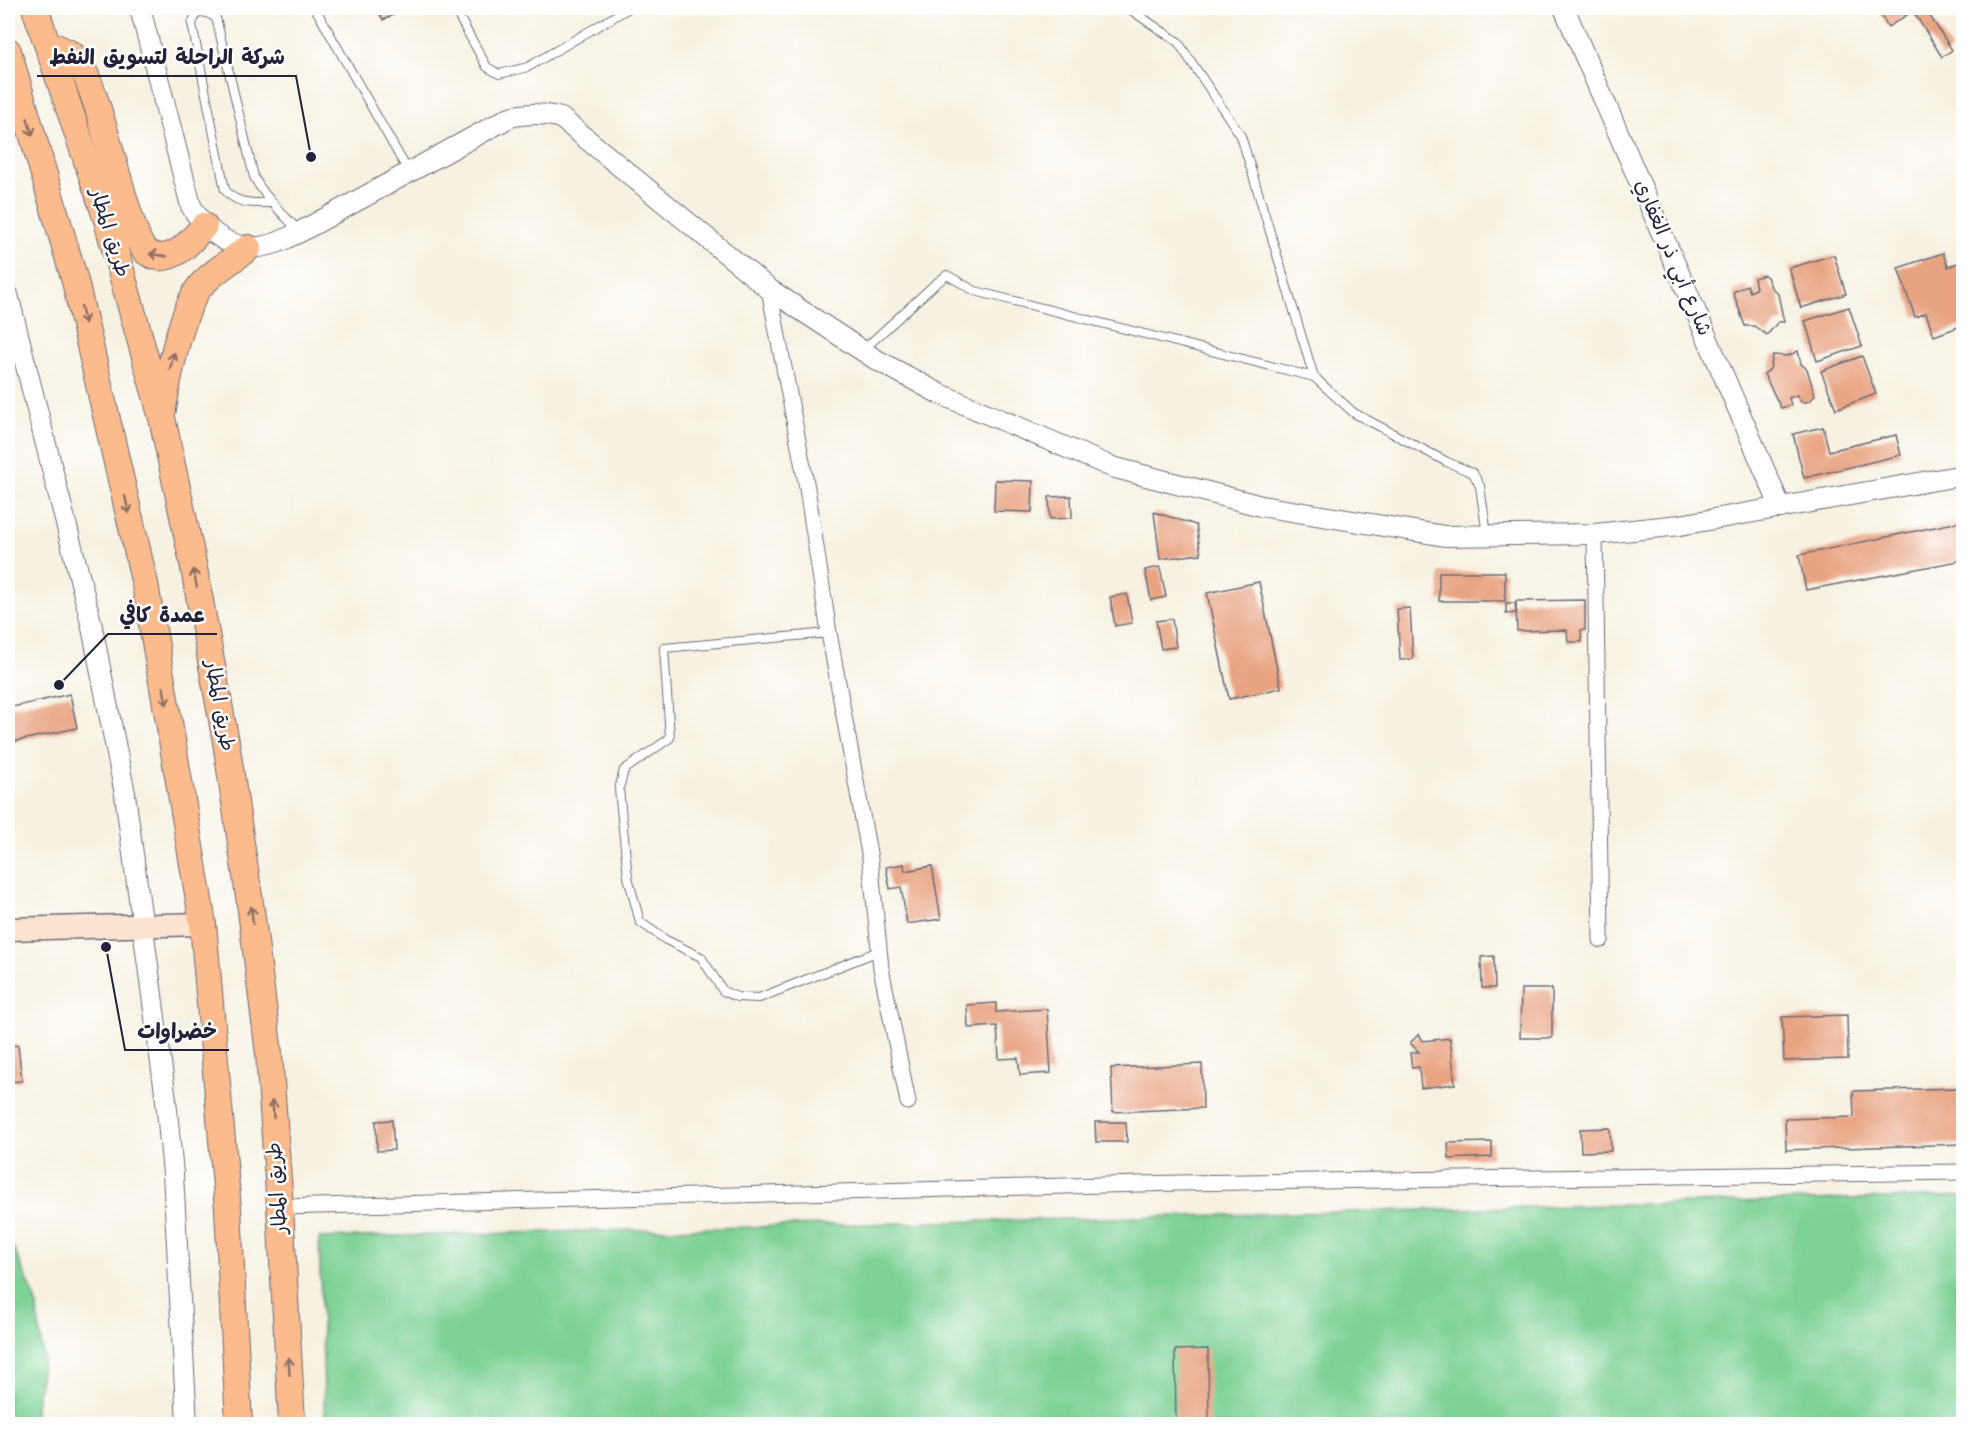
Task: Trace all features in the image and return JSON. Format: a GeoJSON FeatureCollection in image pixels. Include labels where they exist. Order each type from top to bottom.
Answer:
{"type":"FeatureCollection","features":[{"type":"Feature","properties":{"kind":"highway","name":"طريق المطار"},"geometry":{"type":"LineString","coordinates":[[35,8],[106,217],[162,418],[193,563],[228,753],[269,1054],[292,1425]]}},
{"type":"Feature","properties":{"kind":"highway"},"geometry":{"type":"LineString","coordinates":[[47,43],[77,58],[82,67],[102,120],[132,225],[141,246],[147,253],[160,258],[172,255],[190,243],[204,226]]}},
{"type":"Feature","properties":{"kind":"highway"},"geometry":{"type":"LineString","coordinates":[[8,51],[75,281],[112,433],[145,584],[203,924],[228,1209],[239,1425]]}},
{"type":"Feature","properties":{"kind":"highway"},"geometry":{"type":"LineString","coordinates":[[162,418],[173,359],[182,327],[196,293],[206,280],[248,248]]}},
{"type":"Feature","properties":{"kind":"main road"},"geometry":{"type":"LineString","coordinates":[[8,929],[203,924]]}},
{"type":"Feature","properties":{"kind":"street","name":"شارع أبي ذر الغفاري"},"geometry":{"type":"LineString","coordinates":[[1564,8],[1781,508]]}},
{"type":"Feature","properties":{"kind":"street"},"geometry":{"type":"LineString","coordinates":[[140,11],[187,195],[197,217],[204,226],[223,240],[248,248],[270,245],[300,232],[510,117],[528,113],[544,113],[561,118],[769,289],[862,350],[938,393],[1112,467],[1261,506],[1445,536],[1595,534],[1680,525],[1964,475]]}},
{"type":"Feature","properties":{"kind":"street"},"geometry":{"type":"LineString","coordinates":[[769,289],[807,488],[829,633],[870,859],[881,968],[908,1102]]}},
{"type":"Feature","properties":{"kind":"street"},"geometry":{"type":"LineString","coordinates":[[8,295],[91,622],[125,794],[166,1100],[173,1173],[187,1425]]}},
{"type":"Feature","properties":{"kind":"street"},"geometry":{"type":"LineString","coordinates":[[1595,534],[1601,940]]}},
{"type":"Feature","properties":{"kind":"street"},"geometry":{"type":"LineString","coordinates":[[280,1207],[1179,1183],[1964,1172]]}},
{"type":"Feature","properties":{"kind":"lane"},"geometry":{"type":"LineString","coordinates":[[315,8],[408,173]]}},
{"type":"Feature","properties":{"kind":"lane"},"geometry":{"type":"LineString","coordinates":[[454,8],[486,67],[500,74],[528,67],[629,8]]}},
{"type":"Feature","properties":{"kind":"lane"},"geometry":{"type":"LineString","coordinates":[[1128,8],[1178,42],[1241,136],[1314,377]]}},
{"type":"Feature","properties":{"kind":"lane"},"geometry":{"type":"LineString","coordinates":[[272,203],[241,202],[231,197],[225,190],[192,24],[195,16],[200,12],[216,18],[254,177],[272,203],[300,232]]}},
{"type":"Feature","properties":{"kind":"lane"},"geometry":{"type":"LineString","coordinates":[[862,350],[947,275],[975,291],[1314,377],[1354,413],[1447,462],[1473,473],[1480,486],[1487,537]]}},
{"type":"Feature","properties":{"kind":"lane"},"geometry":{"type":"LineString","coordinates":[[829,633],[664,648],[670,738],[624,770],[619,789],[628,877],[640,922],[654,933],[701,957],[723,991],[737,997],[759,998],[879,951]]}},
{"type":"Feature","properties":{"kind":"green space"},"geometry":{"type":"Polygon","coordinates":[[[1963,1196],[1963,1424],[325,1424],[319,1238],[1963,1196]]]}},
{"type":"Feature","properties":{"kind":"green space"},"geometry":{"type":"Polygon","coordinates":[[[8,1236],[36,1300],[43,1358],[35,1413],[30,1424],[8,1424],[8,1236]]]}},
{"type":"Feature","properties":{"kind":"building"},"geometry":{"type":"Polygon","coordinates":[[[377,8],[407,8],[383,20],[377,8]]]}},
{"type":"Feature","properties":{"kind":"building"},"geometry":{"type":"Polygon","coordinates":[[[1877,8],[1925,8],[1952,50],[1942,57],[1913,11],[1888,27],[1877,8]]]}},
{"type":"Feature","properties":{"kind":"building"},"geometry":{"type":"Polygon","coordinates":[[[1943,253],[1948,267],[1960,262],[1964,271],[1964,325],[1934,336],[1926,313],[1915,317],[1898,268],[1943,253]]]}},
{"type":"Feature","properties":{"kind":"building"},"geometry":{"type":"Polygon","coordinates":[[[1834,255],[1846,294],[1801,308],[1789,268],[1834,255]]]}},
{"type":"Feature","properties":{"kind":"building"},"geometry":{"type":"Polygon","coordinates":[[[1764,275],[1778,294],[1784,322],[1778,322],[1767,335],[1754,326],[1745,326],[1733,292],[1747,285],[1750,292],[1756,289],[1754,278],[1764,275]]]}},
{"type":"Feature","properties":{"kind":"building"},"geometry":{"type":"Polygon","coordinates":[[[1849,307],[1862,346],[1817,361],[1805,321],[1849,307]]]}},
{"type":"Feature","properties":{"kind":"building"},"geometry":{"type":"Polygon","coordinates":[[[1798,351],[1801,364],[1807,369],[1815,395],[1806,402],[1801,402],[1797,395],[1789,398],[1791,405],[1781,408],[1764,374],[1770,369],[1773,355],[1788,356],[1798,351]]]}},
{"type":"Feature","properties":{"kind":"building"},"geometry":{"type":"Polygon","coordinates":[[[1862,356],[1876,394],[1836,409],[1821,371],[1862,356]]]}},
{"type":"Feature","properties":{"kind":"building"},"geometry":{"type":"Polygon","coordinates":[[[1823,427],[1829,451],[1896,435],[1901,455],[1804,478],[1793,434],[1823,427]]]}},
{"type":"Feature","properties":{"kind":"building"},"geometry":{"type":"Polygon","coordinates":[[[995,480],[1033,481],[1032,512],[994,511],[995,480]]]}},
{"type":"Feature","properties":{"kind":"building"},"geometry":{"type":"Polygon","coordinates":[[[1071,496],[1072,518],[1050,519],[1049,497],[1071,496]]]}},
{"type":"Feature","properties":{"kind":"building"},"geometry":{"type":"Polygon","coordinates":[[[1154,512],[1196,525],[1201,554],[1160,559],[1154,512]]]}},
{"type":"Feature","properties":{"kind":"building"},"geometry":{"type":"Polygon","coordinates":[[[1964,521],[1964,560],[1806,590],[1799,555],[1964,521]]]}},
{"type":"Feature","properties":{"kind":"building"},"geometry":{"type":"Polygon","coordinates":[[[1160,567],[1166,597],[1151,600],[1145,570],[1160,567]]]}},
{"type":"Feature","properties":{"kind":"building"},"geometry":{"type":"Polygon","coordinates":[[[1439,572],[1505,572],[1505,601],[1439,601],[1439,572]]]}},
{"type":"Feature","properties":{"kind":"building"},"geometry":{"type":"Polygon","coordinates":[[[1259,582],[1281,688],[1229,699],[1207,593],[1259,582]]]}},
{"type":"Feature","properties":{"kind":"building"},"geometry":{"type":"Polygon","coordinates":[[[1127,594],[1132,623],[1115,626],[1110,597],[1127,594]]]}},
{"type":"Feature","properties":{"kind":"building"},"geometry":{"type":"Polygon","coordinates":[[[1585,600],[1585,630],[1581,630],[1582,642],[1568,642],[1567,630],[1517,631],[1516,601],[1585,600]]]}},
{"type":"Feature","properties":{"kind":"building"},"geometry":{"type":"Polygon","coordinates":[[[1506,603],[1515,603],[1516,613],[1506,614],[1506,603]]]}},
{"type":"Feature","properties":{"kind":"building"},"geometry":{"type":"Polygon","coordinates":[[[1410,608],[1413,659],[1400,660],[1397,609],[1410,608]]]}},
{"type":"Feature","properties":{"kind":"building"},"geometry":{"type":"Polygon","coordinates":[[[1172,619],[1176,647],[1161,649],[1156,621],[1172,619]]]}},
{"type":"Feature","properties":{"kind":"building"},"geometry":{"type":"Polygon","coordinates":[[[70,694],[77,728],[12,742],[8,708],[70,694]]]}},
{"type":"Feature","properties":{"kind":"building"},"geometry":{"type":"Polygon","coordinates":[[[904,864],[905,871],[932,866],[941,919],[907,924],[901,887],[890,889],[886,867],[904,864]]]}},
{"type":"Feature","properties":{"kind":"building"},"geometry":{"type":"Polygon","coordinates":[[[1494,956],[1495,988],[1482,988],[1481,957],[1494,956]]]}},
{"type":"Feature","properties":{"kind":"building"},"geometry":{"type":"Polygon","coordinates":[[[1521,989],[1552,989],[1552,1038],[1520,1038],[1521,989]]]}},
{"type":"Feature","properties":{"kind":"building"},"geometry":{"type":"Polygon","coordinates":[[[996,1003],[996,1012],[1047,1009],[1051,1073],[1020,1075],[1018,1058],[999,1059],[997,1026],[968,1028],[967,1005],[996,1003]]]}},
{"type":"Feature","properties":{"kind":"building"},"geometry":{"type":"Polygon","coordinates":[[[1847,1015],[1848,1059],[1784,1061],[1782,1017],[1847,1015]]]}},
{"type":"Feature","properties":{"kind":"building"},"geometry":{"type":"Polygon","coordinates":[[[1419,1034],[1423,1041],[1450,1038],[1455,1084],[1421,1088],[1419,1067],[1412,1068],[1410,1053],[1419,1052],[1410,1043],[1419,1034]]]}},
{"type":"Feature","properties":{"kind":"building"},"geometry":{"type":"Polygon","coordinates":[[[18,1045],[22,1081],[8,1082],[8,1046],[18,1045]]]}},
{"type":"Feature","properties":{"kind":"building"},"geometry":{"type":"Polygon","coordinates":[[[1202,1064],[1203,1108],[1113,1112],[1111,1068],[1202,1064]]]}},
{"type":"Feature","properties":{"kind":"building"},"geometry":{"type":"Polygon","coordinates":[[[1959,1088],[1959,1096],[1964,1096],[1964,1144],[1786,1150],[1785,1119],[1854,1117],[1853,1091],[1959,1088]]]}},
{"type":"Feature","properties":{"kind":"building"},"geometry":{"type":"Polygon","coordinates":[[[392,1120],[394,1150],[377,1151],[376,1121],[392,1120]]]}},
{"type":"Feature","properties":{"kind":"building"},"geometry":{"type":"Polygon","coordinates":[[[1095,1122],[1126,1122],[1127,1142],[1096,1142],[1095,1122]]]}},
{"type":"Feature","properties":{"kind":"building"},"geometry":{"type":"Polygon","coordinates":[[[1610,1128],[1611,1151],[1581,1152],[1580,1129],[1610,1128]]]}},
{"type":"Feature","properties":{"kind":"building"},"geometry":{"type":"Polygon","coordinates":[[[1492,1142],[1492,1157],[1449,1159],[1448,1143],[1492,1142]]]}},
{"type":"Feature","properties":{"kind":"building"},"geometry":{"type":"Polygon","coordinates":[[[1208,1349],[1209,1424],[1176,1424],[1175,1350],[1208,1349]]]}},
{"type":"Feature","properties":{"kind":"place","name":"شركة الراحلة لتسويق النفط"},"geometry":{"type":"Point","coordinates":[311,157]}},
{"type":"Feature","properties":{"kind":"place","name":"عمدة كافي"},"geometry":{"type":"Point","coordinates":[59,685]}},
{"type":"Feature","properties":{"kind":"place","name":"خضراوات"},"geometry":{"type":"Point","coordinates":[106,947]}}]}
